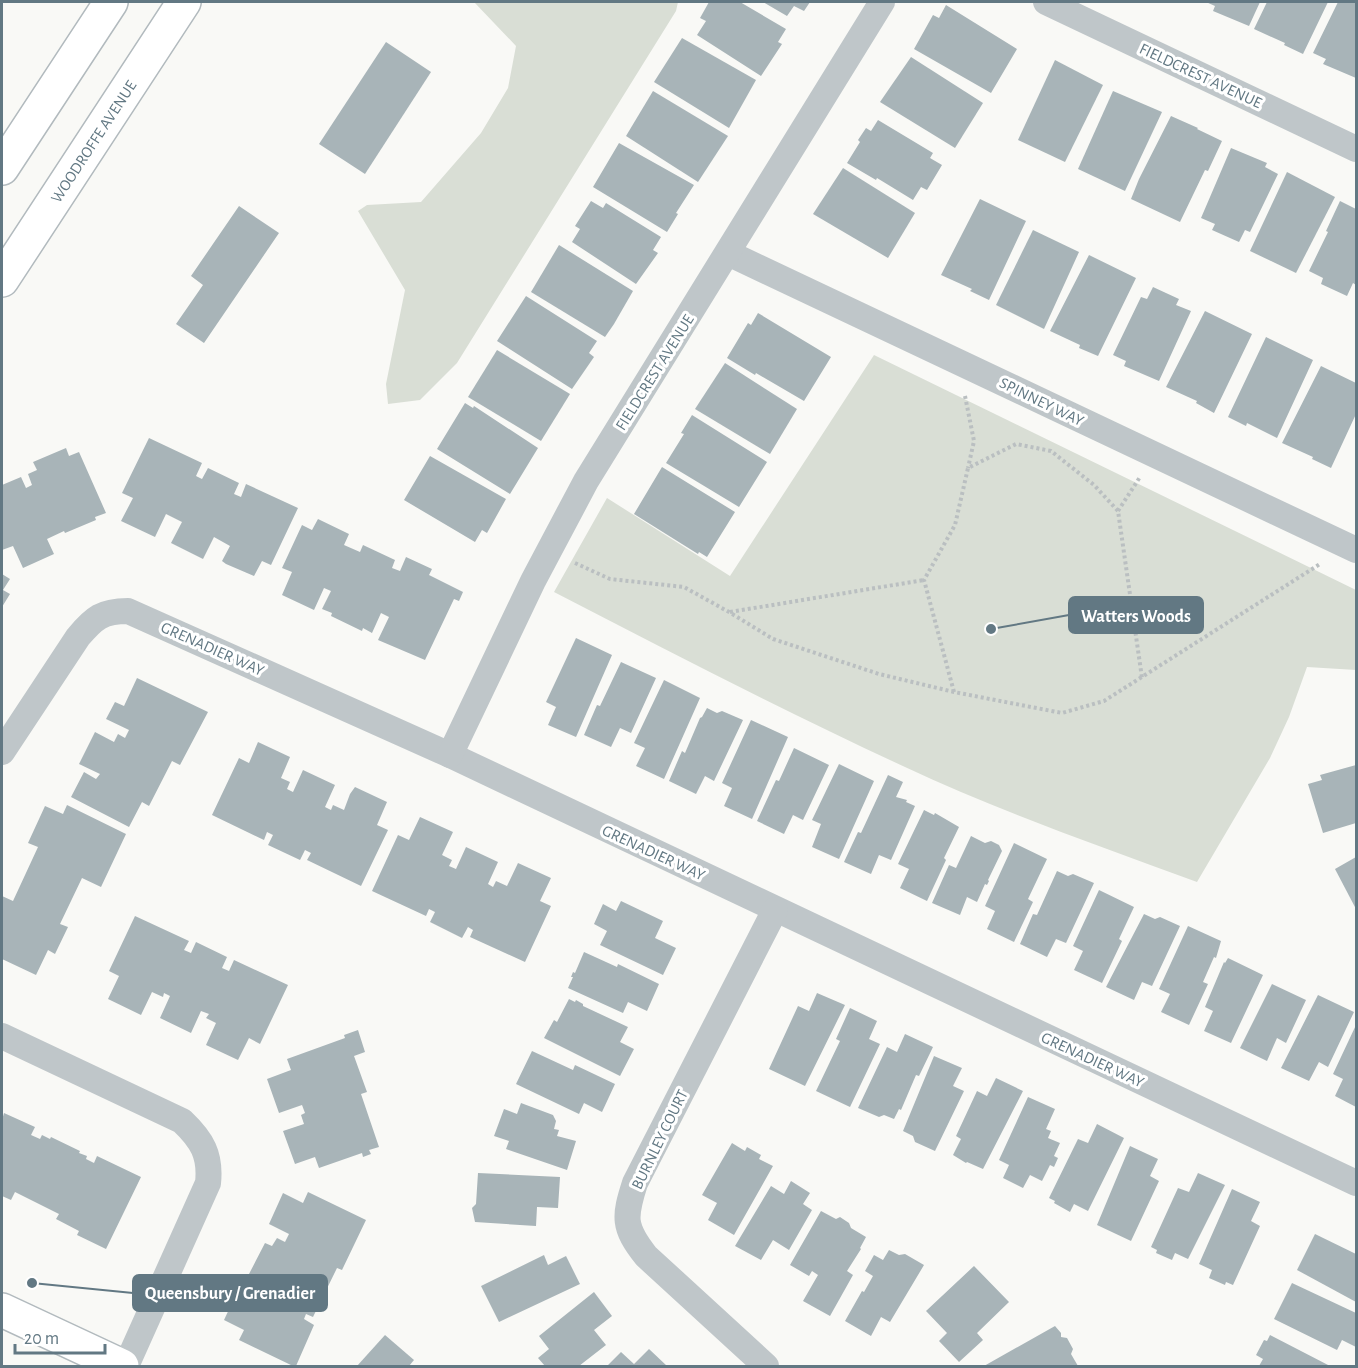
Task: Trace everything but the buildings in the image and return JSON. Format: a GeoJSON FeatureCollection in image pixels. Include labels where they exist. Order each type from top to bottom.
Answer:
{"type":"FeatureCollection","features":[{"type":"Feature","properties":{"kind":"main road"},"geometry":{"type":"LineString","coordinates":[[2,168],[111,2]]}},
{"type":"Feature","properties":{"kind":"main road","name":"WOODROFFE AVENUE"},"geometry":{"type":"LineString","coordinates":[[2,280],[184,2]]}},
{"type":"Feature","properties":{"kind":"main road"},"geometry":{"type":"LineString","coordinates":[[2,1310],[124,1366]]}},
{"type":"Feature","properties":{"kind":"street","name":"FIELDCREST AVENUE"},"geometry":{"type":"LineString","coordinates":[[450,755],[533,581],[551,551],[586,481],[882,2]]}},
{"type":"Feature","properties":{"kind":"street","name":"FIELDCREST AVENUE"},"geometry":{"type":"LineString","coordinates":[[1046,2],[1356,149]]}},
{"type":"Feature","properties":{"kind":"street","name":"SPINNEY WAY"},"geometry":{"type":"LineString","coordinates":[[728,253],[1352,548]]}},
{"type":"Feature","properties":{"kind":"street","name":"GRENADIER WAY"},"geometry":{"type":"LineString","coordinates":[[2,752],[78,637],[92,621],[110,611],[128,611],[450,755],[1356,1183]]}},
{"type":"Feature","properties":{"kind":"street","name":"BURNLEY COURT"},"geometry":{"type":"LineString","coordinates":[[766,1366],[646,1256],[627,1227],[628,1206],[635,1183],[775,910]]}},
{"type":"Feature","properties":{"kind":"street"},"geometry":{"type":"LineString","coordinates":[[2,1036],[182,1121],[198,1136],[205,1152],[210,1166],[208,1183],[124,1366]]}},
{"type":"Feature","properties":{"kind":"path"},"geometry":{"type":"LineString","coordinates":[[954,692],[924,580],[955,525],[974,441],[964,392],[975,368]]}},
{"type":"Feature","properties":{"kind":"path"},"geometry":{"type":"LineString","coordinates":[[968,468],[1016,444],[1051,451],[1094,485],[1118,511],[1142,678]]}},
{"type":"Feature","properties":{"kind":"path"},"geometry":{"type":"LineString","coordinates":[[1118,511],[1137,483],[1151,454]]}},
{"type":"Feature","properties":{"kind":"path"},"geometry":{"type":"LineString","coordinates":[[551,551],[610,579],[684,587],[772,639],[879,674],[954,692],[1062,713],[1104,701],[1352,548]]}},
{"type":"Feature","properties":{"kind":"path"},"geometry":{"type":"LineString","coordinates":[[729,612],[924,580]]}},
{"type":"Feature","properties":{"kind":"shaded area"},"geometry":{"type":"Polygon","coordinates":[[[474,2],[678,2],[676,11],[457,363],[420,400],[388,404],[386,384],[405,290],[358,211],[367,205],[421,202],[481,133],[508,88],[516,46],[474,2]]]}},
{"type":"Feature","properties":{"kind":"shaded area"},"geometry":{"type":"Polygon","coordinates":[[[874,355],[1356,590],[1356,670],[1307,667],[1289,717],[1270,758],[1197,882],[1050,828],[941,783],[772,703],[554,592],[607,498],[730,576],[874,355]]]}},
{"type":"Feature","properties":{"kind":"place","name":"Watters Woods"},"geometry":{"type":"Point","coordinates":[991,629]}},
{"type":"Feature","properties":{"kind":"place","name":"Queensbury / Grenadier"},"geometry":{"type":"Point","coordinates":[32,1283]}}]}
